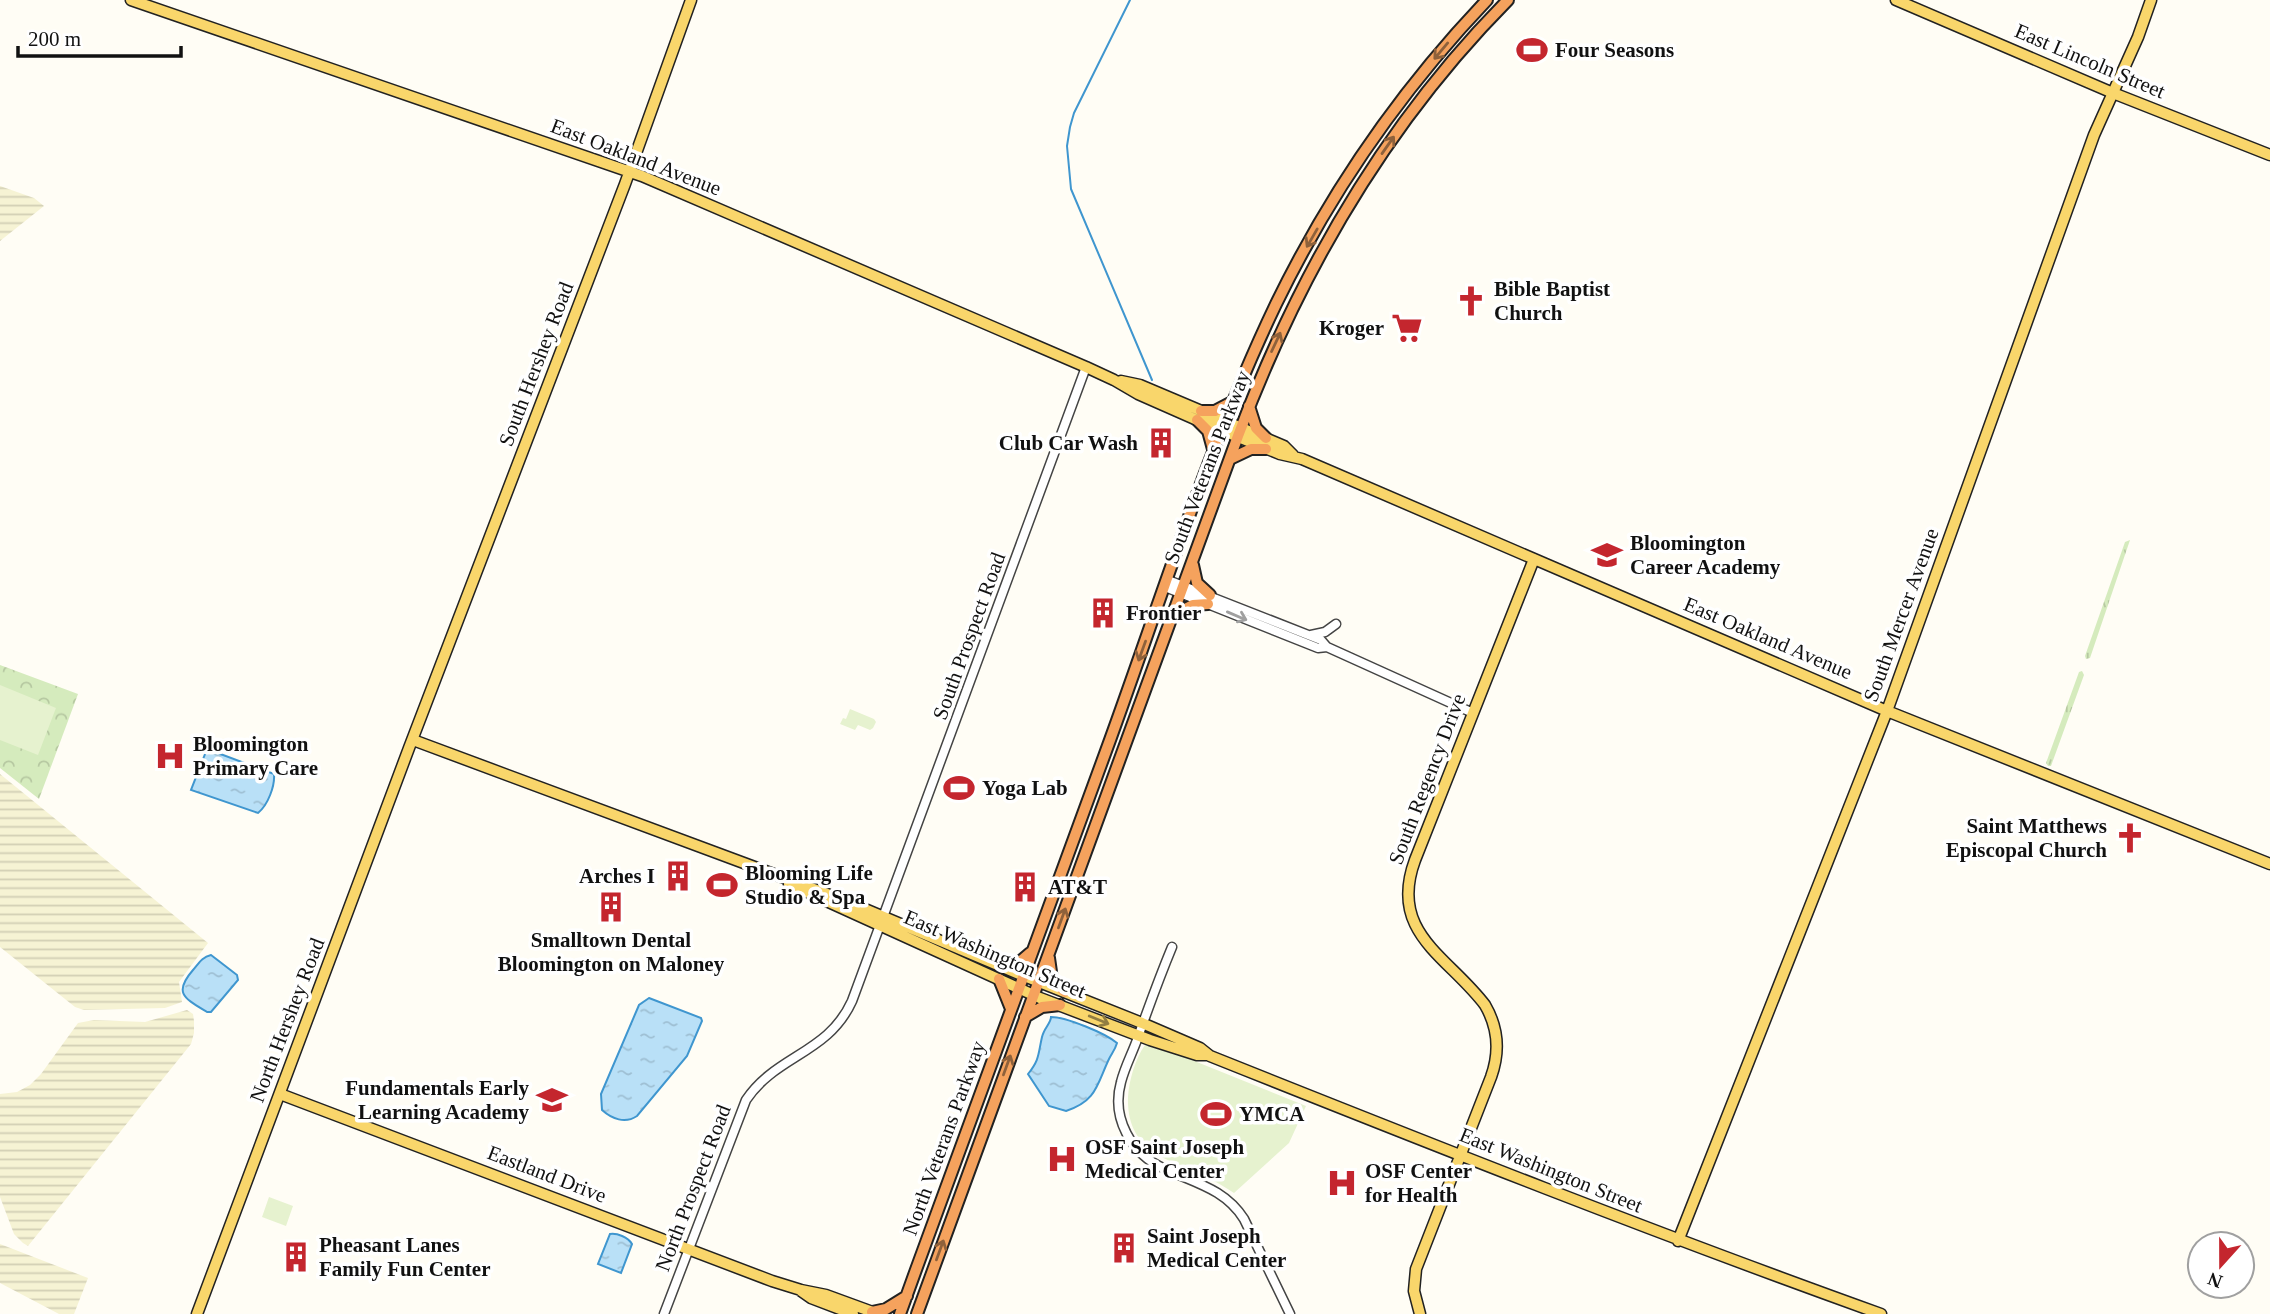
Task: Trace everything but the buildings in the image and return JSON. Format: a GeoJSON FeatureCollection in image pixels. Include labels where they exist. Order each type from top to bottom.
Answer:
{"type":"FeatureCollection","features":[{"type":"Feature","properties":{"kind":"highway","name":"South Veterans Parkway"},"geometry":{"type":"LineString","coordinates":[[1024,976],[1214,454],[1277,304],[1304,250],[1350,174],[1419,78],[1486,0]]}},
{"type":"Feature","properties":{"kind":"highway","name":"South Veterans Parkway"},"geometry":{"type":"LineString","coordinates":[[1033,995],[1239,432],[1303,285],[1369,172],[1441,74],[1508,0]]}},
{"type":"Feature","properties":{"kind":"highway"},"geometry":{"type":"LineString","coordinates":[[1214,454],[1208,430],[1199,415],[1215,411],[1234,401]]}},
{"type":"Feature","properties":{"kind":"highway"},"geometry":{"type":"LineString","coordinates":[[1230,460],[1266,444],[1256,428],[1249,406]]}},
{"type":"Feature","properties":{"kind":"highway"},"geometry":{"type":"LineString","coordinates":[[1172,616],[1209,599],[1197,583],[1192,561]]}},
{"type":"Feature","properties":{"kind":"highway"},"geometry":{"type":"LineString","coordinates":[[1000,966],[1016,965],[1034,948]]}},
{"type":"Feature","properties":{"kind":"highway"},"geometry":{"type":"LineString","coordinates":[[1048,954],[1052,979],[1065,992]]}},
{"type":"Feature","properties":{"kind":"highway","name":"North Veterans Parkway"},"geometry":{"type":"LineString","coordinates":[[900,1314],[1024,976]]}},
{"type":"Feature","properties":{"kind":"highway"},"geometry":{"type":"LineString","coordinates":[[999,979],[1012,1010]]}},
{"type":"Feature","properties":{"kind":"highway","name":"North Veterans Parkway"},"geometry":{"type":"LineString","coordinates":[[920,1311],[1033,995]]}},
{"type":"Feature","properties":{"kind":"highway"},"geometry":{"type":"LineString","coordinates":[[1025,1017],[1042,1007],[1060,1005]]}},
{"type":"Feature","properties":{"kind":"highway"},"geometry":{"type":"LineString","coordinates":[[875,1313],[907,1296]]}},
{"type":"Feature","properties":{"kind":"main road","name":"East Oakland Avenue"},"geometry":{"type":"LineString","coordinates":[[131,0],[629,172],[1086,367],[1138,394],[1199,415],[1266,444],[1284,446],[1293,455],[1887,711],[2270,864]]}},
{"type":"Feature","properties":{"kind":"main road","name":"South Hershey Road"},"geometry":{"type":"LineString","coordinates":[[413,740],[629,172],[691,0]]}},
{"type":"Feature","properties":{"kind":"main road","name":"East Lincoln Street"},"geometry":{"type":"LineString","coordinates":[[1896,0],[2113,93],[2270,156]]}},
{"type":"Feature","properties":{"kind":"main road","name":"South Mercer Avenue"},"geometry":{"type":"LineString","coordinates":[[1678,1241],[1887,711],[2094,135],[2138,37],[2151,0]]}},
{"type":"Feature","properties":{"kind":"main road","name":"South Regency Drive"},"geometry":{"type":"LineString","coordinates":[[1420,1314],[1414,1291],[1416,1269],[1495,1064],[1496,1035],[1485,1005],[1418,931],[1408,909],[1407,891],[1415,860],[1534,559]]}},
{"type":"Feature","properties":{"kind":"main road","name":"East Washington Street"},"geometry":{"type":"LineString","coordinates":[[413,740],[771,873],[798,890],[1065,992],[1200,1048],[1210,1055],[1460,1155],[1678,1241],[1881,1314]]}},
{"type":"Feature","properties":{"kind":"main road","name":"North Hershey Road"},"geometry":{"type":"LineString","coordinates":[[197,1314],[413,740]]}},
{"type":"Feature","properties":{"kind":"main road","name":"East Washington Street"},"geometry":{"type":"LineString","coordinates":[[883,922],[1033,995],[1197,1055],[1210,1055]]}},
{"type":"Feature","properties":{"kind":"main road","name":"Eastland Drive"},"geometry":{"type":"LineString","coordinates":[[280,1094],[688,1249],[801,1290],[814,1291],[875,1313]]}},
{"type":"Feature","properties":{"kind":"main road","name":"Eastland Drive"},"geometry":{"type":"LineString","coordinates":[[801,1290],[811,1298],[853,1314]]}},
{"type":"Feature","properties":{"kind":"street","name":"South Prospect Road"},"geometry":{"type":"LineString","coordinates":[[883,922],[1086,367]]}},
{"type":"Feature","properties":{"kind":"street"},"geometry":{"type":"LineString","coordinates":[[1167,583],[1321,640],[1327,647],[1473,713]]}},
{"type":"Feature","properties":{"kind":"street"},"geometry":{"type":"LineString","coordinates":[[1209,599],[1293,639],[1318,648],[1327,647]]}},
{"type":"Feature","properties":{"kind":"street"},"geometry":{"type":"LineString","coordinates":[[1279,624],[1293,639]]}},
{"type":"Feature","properties":{"kind":"street"},"geometry":{"type":"LineString","coordinates":[[1308,635],[1324,632],[1336,624]]}},
{"type":"Feature","properties":{"kind":"street","name":"North Prospect Road"},"geometry":{"type":"LineString","coordinates":[[664,1314],[746,1100],[770,1073],[825,1039],[840,1023],[852,1001],[883,922]]}},
{"type":"Feature","properties":{"kind":"street"},"geometry":{"type":"LineString","coordinates":[[1172,947],[1119,1090],[1119,1111],[1126,1134],[1148,1160],[1211,1187],[1234,1206],[1244,1219],[1290,1314]]}},
{"type":"Feature","properties":{"kind":"shaded area"},"geometry":{"type":"Polygon","coordinates":[[[0,186],[34,198],[44,206],[0,241],[0,186]]]}},
{"type":"Feature","properties":{"kind":"shaded area"},"geometry":{"type":"Polygon","coordinates":[[[0,774],[208,943],[179,982],[182,1002],[165,1008],[84,1010],[75,1007],[0,947],[0,774]]]}},
{"type":"Feature","properties":{"kind":"shaded area"},"geometry":{"type":"Polygon","coordinates":[[[187,1010],[193,1014],[194,1021],[191,1044],[28,1246],[23,1243],[14,1234],[0,1197],[0,1094],[17,1092],[30,1085],[78,1023],[94,1020],[145,1022],[187,1010]]]}},
{"type":"Feature","properties":{"kind":"shaded area"},"geometry":{"type":"Polygon","coordinates":[[[0,1244],[88,1278],[74,1314],[59,1314],[0,1283],[0,1244]]]}},
{"type":"Feature","properties":{"kind":"green space"},"geometry":{"type":"Polygon","coordinates":[[[2130,540],[2090,658],[2086,659],[2125,542],[2130,540]]]}},
{"type":"Feature","properties":{"kind":"green space"},"geometry":{"type":"Polygon","coordinates":[[[0,665],[78,694],[39,799],[0,768],[0,665]]]}},
{"type":"Feature","properties":{"kind":"green space"},"geometry":{"type":"Polygon","coordinates":[[[2082,671],[2084,675],[2051,766],[2048,766],[2046,763],[2079,672],[2082,671]]]}},
{"type":"Feature","properties":{"kind":"green space"},"geometry":{"type":"Polygon","coordinates":[[[0,685],[56,708],[38,755],[0,740],[0,685]]]}},
{"type":"Feature","properties":{"kind":"green space"},"geometry":{"type":"Polygon","coordinates":[[[850,709],[874,719],[876,722],[873,728],[870,730],[858,725],[855,730],[840,724],[843,718],[846,719],[850,709]]]}},
{"type":"Feature","properties":{"kind":"green space","name":"YMCA"},"geometry":{"type":"Polygon","coordinates":[[[1145,1045],[1187,1058],[1306,1106],[1289,1143],[1234,1193],[1154,1152],[1134,1131],[1129,1116],[1131,1077],[1145,1045]]]}},
{"type":"Feature","properties":{"kind":"green space"},"geometry":{"type":"Polygon","coordinates":[[[269,1197],[293,1206],[286,1226],[262,1217],[269,1197]]]}},
{"type":"Feature","properties":{"kind":"water"},"geometry":{"type":"Polygon","coordinates":[[[207,749],[274,774],[270,795],[258,813],[191,790],[207,749]]]}},
{"type":"Feature","properties":{"kind":"water"},"geometry":{"type":"Polygon","coordinates":[[[211,955],[237,975],[238,980],[211,1012],[207,1012],[187,999],[183,990],[187,978],[197,965],[211,955]]]}},
{"type":"Feature","properties":{"kind":"water"},"geometry":{"type":"Polygon","coordinates":[[[649,998],[701,1018],[702,1021],[687,1056],[637,1116],[628,1120],[619,1119],[602,1110],[601,1094],[639,1005],[649,998]]]}},
{"type":"Feature","properties":{"kind":"water"},"geometry":{"type":"Polygon","coordinates":[[[1051,1017],[1085,1026],[1117,1043],[1095,1091],[1084,1102],[1066,1111],[1049,1106],[1028,1074],[1037,1060],[1043,1034],[1051,1017]]]}},
{"type":"Feature","properties":{"kind":"water"},"geometry":{"type":"Polygon","coordinates":[[[610,1234],[622,1236],[632,1244],[621,1273],[598,1264],[610,1234]]]}},
{"type":"Feature","properties":{"kind":"waterway"},"geometry":{"type":"LineString","coordinates":[[1130,0],[1074,113],[1067,146],[1071,189],[1152,380]]}},
{"type":"Feature","properties":{"kind":"place","name":"Four Seasons"},"geometry":{"type":"Point","coordinates":[1532,50]}},
{"type":"Feature","properties":{"kind":"place","name":"Bible Baptist Church"},"geometry":{"type":"Point","coordinates":[1471,301]}},
{"type":"Feature","properties":{"kind":"place","name":"Kroger"},"geometry":{"type":"Point","coordinates":[1407,328]}},
{"type":"Feature","properties":{"kind":"place","name":"Club Car Wash"},"geometry":{"type":"Point","coordinates":[1161,443]}},
{"type":"Feature","properties":{"kind":"place","name":"Bloomington Career Academy"},"geometry":{"type":"Point","coordinates":[1607,555]}},
{"type":"Feature","properties":{"kind":"place","name":"Frontier"},"geometry":{"type":"Point","coordinates":[1103,613]}},
{"type":"Feature","properties":{"kind":"place","name":"Bloomington Primary Care"},"geometry":{"type":"Point","coordinates":[170,756]}},
{"type":"Feature","properties":{"kind":"place","name":"Yoga Lab"},"geometry":{"type":"Point","coordinates":[959,788]}},
{"type":"Feature","properties":{"kind":"place","name":"Saint Matthews Episcopal Church"},"geometry":{"type":"Point","coordinates":[2130,838]}},
{"type":"Feature","properties":{"kind":"place","name":"Arches I"},"geometry":{"type":"Point","coordinates":[678,876]}},
{"type":"Feature","properties":{"kind":"place","name":"Blooming Life Studio & Spa"},"geometry":{"type":"Point","coordinates":[722,885]}},
{"type":"Feature","properties":{"kind":"place","name":"AT&T"},"geometry":{"type":"Point","coordinates":[1025,887]}},
{"type":"Feature","properties":{"kind":"place","name":"Smalltown Dental Bloomington on Maloney"},"geometry":{"type":"Point","coordinates":[611,907]}},
{"type":"Feature","properties":{"kind":"place","name":"Fundamentals Early Learning Academy"},"geometry":{"type":"Point","coordinates":[552,1100]}},
{"type":"Feature","properties":{"kind":"place","name":"YMCA"},"geometry":{"type":"Point","coordinates":[1216,1114]}},
{"type":"Feature","properties":{"kind":"place","name":"OSF Saint Joseph Medical Center"},"geometry":{"type":"Point","coordinates":[1062,1159]}},
{"type":"Feature","properties":{"kind":"place","name":"OSF Center for Health"},"geometry":{"type":"Point","coordinates":[1342,1183]}},
{"type":"Feature","properties":{"kind":"place","name":"Saint Joseph Medical Center"},"geometry":{"type":"Point","coordinates":[1124,1248]}},
{"type":"Feature","properties":{"kind":"place","name":"Pheasant Lanes Family Fun Center"},"geometry":{"type":"Point","coordinates":[296,1257]}}]}
